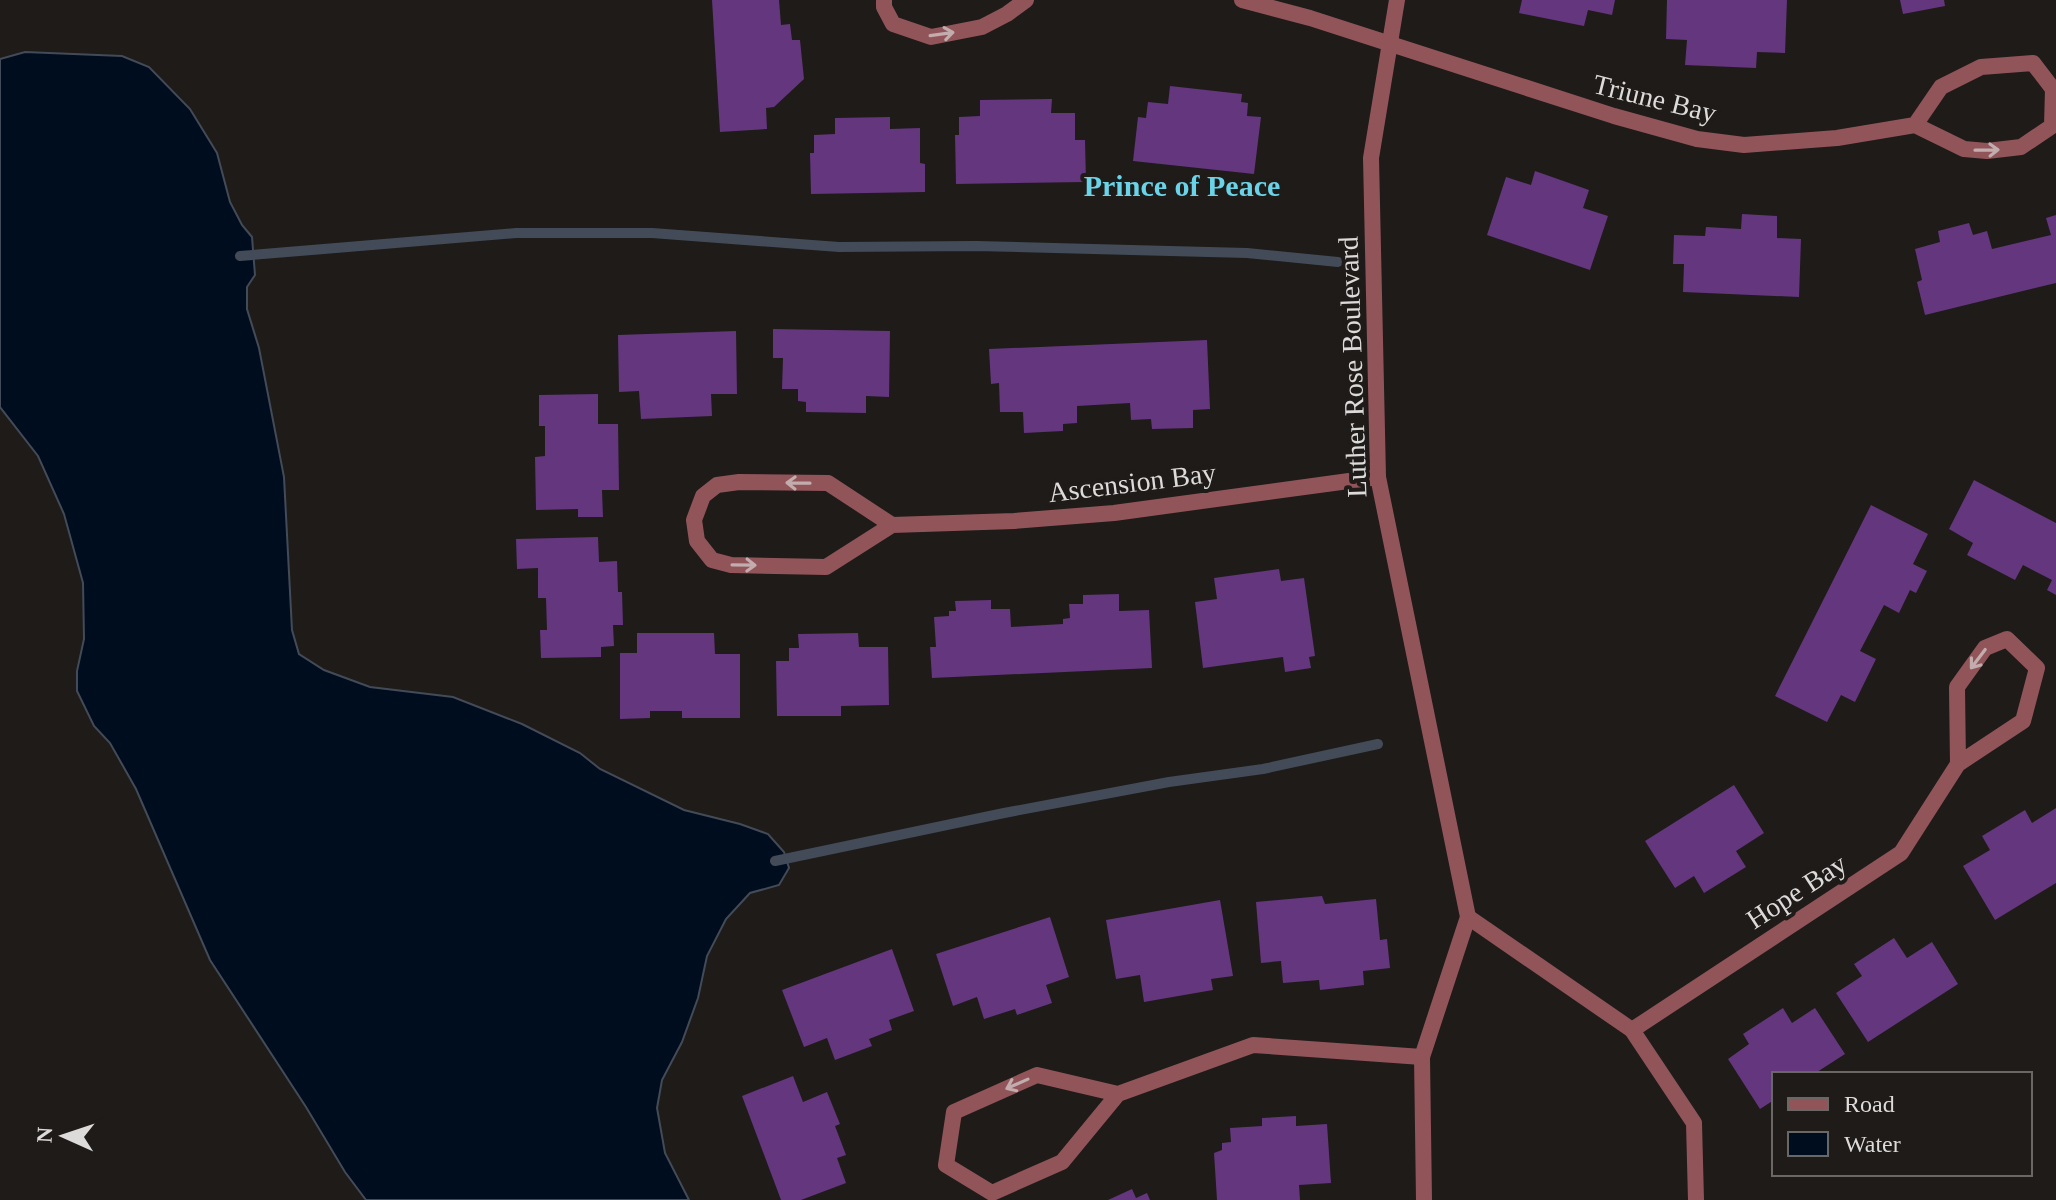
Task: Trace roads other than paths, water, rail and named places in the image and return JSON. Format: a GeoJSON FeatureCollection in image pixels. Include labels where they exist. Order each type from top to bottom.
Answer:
{"type":"FeatureCollection","features":[{"type":"Feature","properties":{"kind":"street"},"geometry":{"type":"LineString","coordinates":[[884,0],[884,7],[893,24],[931,37],[982,27],[1026,0]]}},
{"type":"Feature","properties":{"kind":"street","name":"Triune Bay"},"geometry":{"type":"LineString","coordinates":[[1242,0],[1310,18],[1389,46],[1697,139],[1744,145],[1837,138],[1915,125]]}},
{"type":"Feature","properties":{"kind":"street","name":"Luther Rose Boulevard"},"geometry":{"type":"LineString","coordinates":[[1397,0],[1371,158],[1378,477],[1468,917],[1422,1057],[1424,1200]]}},
{"type":"Feature","properties":{"kind":"street"},"geometry":{"type":"LineString","coordinates":[[2033,63],[2053,89],[2052,126],[2021,147],[1987,151],[1964,149],[1915,125],[1941,87],[1981,67],[2033,63]]}},
{"type":"Feature","properties":{"kind":"street","name":"Ascension Bay"},"geometry":{"type":"LineString","coordinates":[[892,525],[1014,521],[1114,513],[1378,477]]}},
{"type":"Feature","properties":{"kind":"street"},"geometry":{"type":"LineString","coordinates":[[739,482],[828,483],[892,525],[826,567],[731,565],[712,560],[697,541],[694,520],[703,496],[717,485],[739,482]]}},
{"type":"Feature","properties":{"kind":"street","name":"Hope Bay"},"geometry":{"type":"LineString","coordinates":[[1632,1030],[1901,853],[1958,764],[2023,721],[2037,668],[2007,639],[1985,648],[1957,687],[1958,764]]}},
{"type":"Feature","properties":{"kind":"street"},"geometry":{"type":"LineString","coordinates":[[1468,917],[1632,1030],[1694,1123],[1696,1200]]}},
{"type":"Feature","properties":{"kind":"street"},"geometry":{"type":"LineString","coordinates":[[1118,1094],[1037,1075],[954,1112],[946,1165],[992,1193],[1062,1162],[1118,1094],[1253,1045],[1422,1057]]}},
{"type":"Feature","properties":{"kind":"water"},"geometry":{"type":"Polygon","coordinates":[[[25,52],[122,56],[149,67],[190,109],[217,153],[230,202],[252,237],[255,275],[247,287],[247,309],[259,348],[284,477],[292,630],[299,654],[324,670],[370,687],[453,697],[522,724],[580,753],[600,769],[684,810],[768,834],[784,852],[789,868],[779,885],[750,893],[726,919],[707,956],[698,998],[682,1042],[662,1080],[657,1108],[665,1153],[689,1200],[366,1200],[210,960],[136,789],[110,743],[94,726],[77,691],[77,671],[84,639],[83,583],[64,514],[38,456],[0,407],[0,59],[25,52]]]}},
{"type":"Feature","properties":{"kind":"waterway"},"geometry":{"type":"LineString","coordinates":[[240,256],[516,233],[652,233],[839,247],[976,246],[1247,253],[1338,262]]}},
{"type":"Feature","properties":{"kind":"waterway"},"geometry":{"type":"LineString","coordinates":[[775,861],[1004,813],[1169,782],[1263,769],[1378,744]]}},
{"type":"Feature","properties":{"kind":"district","name":"Prince of Peace"},"geometry":{"type":"Point","coordinates":[1182,186]}}]}
